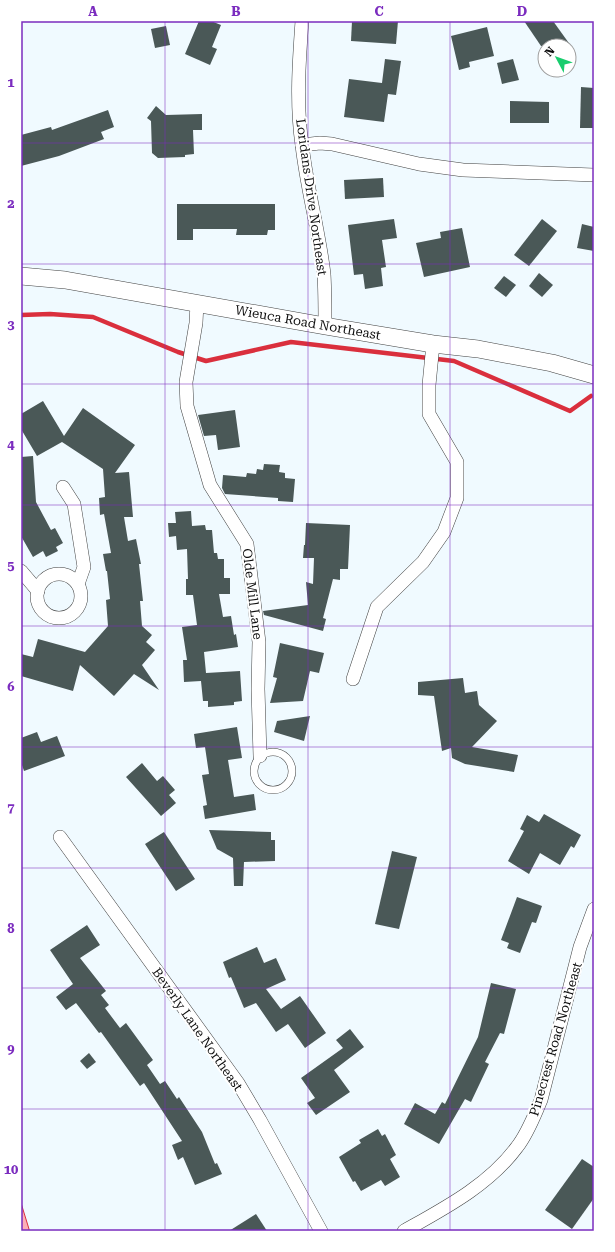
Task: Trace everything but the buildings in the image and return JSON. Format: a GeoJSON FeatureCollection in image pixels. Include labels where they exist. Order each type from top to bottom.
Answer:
{"type":"FeatureCollection","features":[{"type":"Feature","properties":{"kind":"street","name":"Loridans Drive Northeast"},"geometry":{"type":"LineString","coordinates":[[302,21],[299,111],[302,145],[324,273],[326,300],[325,326]]}},
{"type":"Feature","properties":{"kind":"street"},"geometry":{"type":"LineString","coordinates":[[302,145],[320,143],[332,144],[420,164],[463,170],[594,175]]}},
{"type":"Feature","properties":{"kind":"street","name":"Wieuca Road Northeast"},"geometry":{"type":"LineString","coordinates":[[21,276],[65,280],[395,337],[433,346],[478,349],[548,362],[594,375]]}},
{"type":"Feature","properties":{"kind":"street","name":"Olde Mill Lane"},"geometry":{"type":"LineString","coordinates":[[197,303],[196,323],[186,382],[187,406],[210,485],[247,544],[259,642],[258,689],[260,756]]}},
{"type":"Feature","properties":{"kind":"street"},"geometry":{"type":"LineString","coordinates":[[353,679],[377,607],[424,562],[444,532],[457,498],[457,462],[429,414],[428,386],[433,346]]}},
{"type":"Feature","properties":{"kind":"street"},"geometry":{"type":"LineString","coordinates":[[63,487],[74,504],[84,567],[78,584]]}},
{"type":"Feature","properties":{"kind":"street"},"geometry":{"type":"LineString","coordinates":[[21,571],[38,591]]}},
{"type":"Feature","properties":{"kind":"street"},"geometry":{"type":"LineString","coordinates":[[52,575],[67,575],[78,584],[81,591],[80,605],[70,616],[56,618],[49,616],[39,605],[37,598],[41,584],[52,575]]}},
{"type":"Feature","properties":{"kind":"street","name":"Beverly Lane Northeast"},"geometry":{"type":"LineString","coordinates":[[60,837],[238,1083],[321,1231]]}},
{"type":"Feature","properties":{"kind":"street","name":"Pinecrest Road Northeast"},"geometry":{"type":"LineString","coordinates":[[404,1231],[445,1208],[492,1175],[518,1146],[531,1124],[541,1100],[580,947],[594,909]]}},
{"type":"Feature","properties":{"kind":"lane"},"geometry":{"type":"LineString","coordinates":[[268,752],[276,752],[284,755],[289,761],[292,769],[291,777],[287,784],[280,789],[269,790],[259,785],[254,776],[254,765],[260,756],[268,752]]}},
{"type":"Feature","properties":{"kind":"shaded area"},"geometry":{"type":"Polygon","coordinates":[[[21,1203],[29,1229],[29,1231],[21,1231],[21,1203]]]}},
{"type":"Feature","properties":{"kind":"waterway"},"geometry":{"type":"LineString","coordinates":[[21,315],[50,314],[93,317],[178,352],[206,361],[291,342],[454,361],[570,411],[591,396]]}}]}
